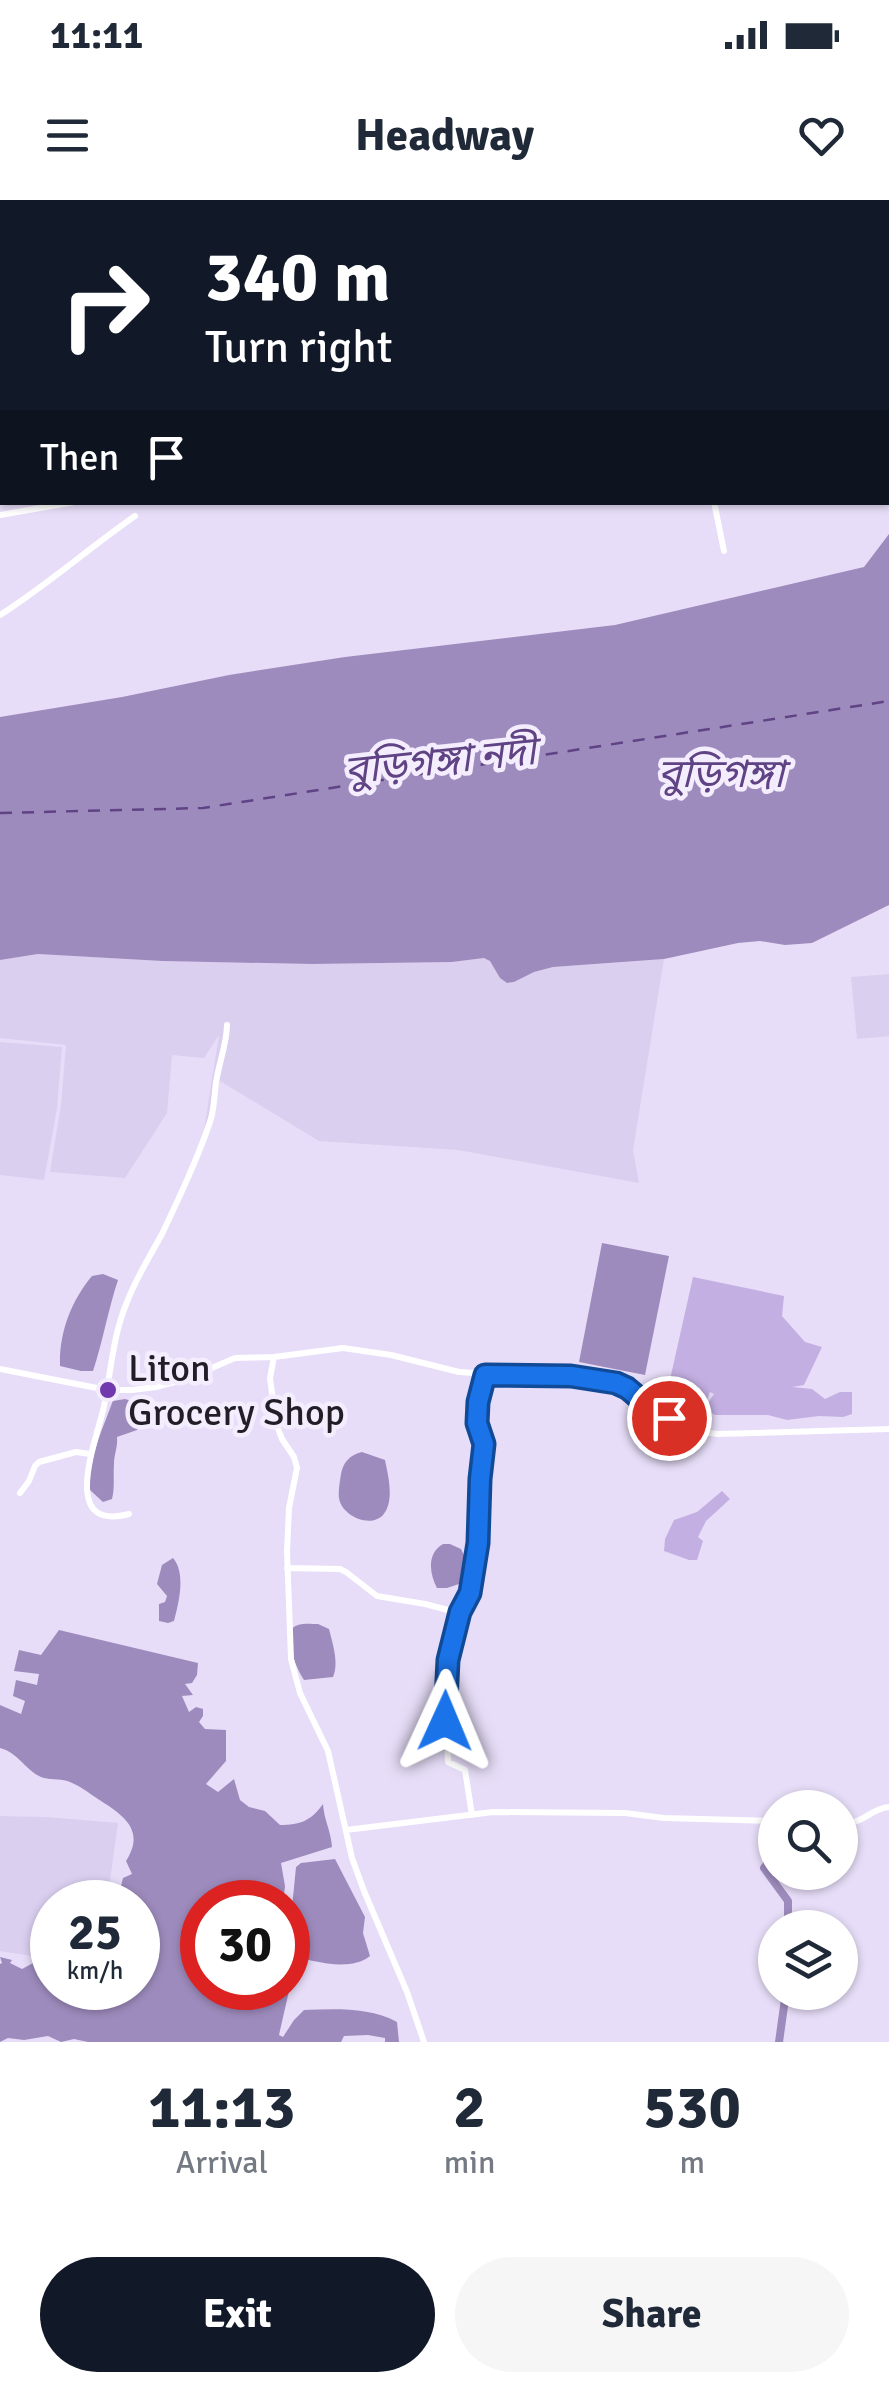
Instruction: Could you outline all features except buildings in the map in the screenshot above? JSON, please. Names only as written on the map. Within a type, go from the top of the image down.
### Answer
[{"type":"street","points":[[0,515],[58,505]]},
{"type":"street","points":[[715,505],[724,551]]},
{"type":"street","points":[[0,615],[134,516]]},
{"type":"street","points":[[130,1514],[120,1517],[95,1510],[86,1484],[90,1454],[128,1299],[210,1120],[227,1025]]},
{"type":"street","points":[[0,1370],[107,1390],[156,1387],[236,1358],[343,1348],[485,1375],[571,1376],[616,1383],[662,1415],[703,1432],[889,1429]]},
{"type":"street","points":[[274,1357],[270,1378],[276,1423],[297,1468],[289,1508],[287,1568],[291,1659],[300,1692],[328,1751],[364,1891],[424,2042]]},
{"type":"street","points":[[472,1815],[465,1770],[448,1762],[445,1721],[448,1660],[460,1612],[470,1593],[478,1543],[484,1444],[477,1423],[485,1375]]},
{"type":"street","points":[[20,1493],[40,1462],[70,1453],[90,1454]]},
{"type":"street","points":[[287,1568],[340,1570],[378,1596],[460,1612]]},
{"type":"street","points":[[858,1823],[876,1810],[889,1807]]},
{"type":"street","points":[[346,1830],[493,1812],[625,1813],[758,1821]]},
{"type":"shaded area","points":[[38,954],[312,964],[484,958],[508,983],[553,967],[664,959],[633,1150],[639,1183],[458,1150],[319,1141],[220,1081],[204,1130],[219,1035],[204,1058],[172,1055],[167,1113],[125,1178],[50,1172],[66,1045],[0,1038],[0,960]]},
{"type":"shaded area","points":[[889,974],[889,1036],[857,1039],[851,977]]},
{"type":"shaded area","points":[[0,1042],[62,1047],[57,1109],[44,1180],[0,1175]]},
{"type":"shaded area","points":[[693,1277],[784,1296],[782,1316],[805,1342],[822,1347],[804,1385],[792,1387],[812,1389],[825,1399],[840,1392],[852,1392],[852,1414],[787,1420],[768,1415],[715,1415],[708,1411],[714,1394],[710,1392],[702,1412],[690,1413],[675,1405],[672,1402],[676,1386],[669,1384]]},
{"type":"shaded area","points":[[722,1491],[730,1499],[706,1521],[698,1537],[703,1541],[697,1560],[664,1551],[674,1520],[697,1512]]},
{"type":"shaded area","points":[[0,1816],[118,1823],[110,1880],[30,1880],[30,1956],[0,1951]]},
{"type":"water","name":"বুড়িগঙ্গা","points":[[889,534],[889,905],[812,943],[738,943],[664,959],[553,967],[507,983],[484,958],[312,964],[38,954],[0,960],[0,717],[345,657],[615,625],[864,567]]},
{"type":"water","points":[[602,1243],[669,1256],[645,1375],[579,1362]]},
{"type":"water","points":[[103,1274],[118,1280],[93,1371],[60,1366],[64,1330],[72,1307],[92,1276]]},
{"type":"water","points":[[125,1399],[136,1407],[137,1430],[117,1437],[112,1499],[103,1502],[90,1490],[93,1456],[113,1401]]},
{"type":"water","points":[[362,1452],[385,1460],[389,1480],[387,1509],[371,1521],[350,1515],[339,1498],[343,1466]]},
{"type":"water","points":[[443,1544],[461,1549],[466,1559],[459,1584],[437,1588],[431,1564],[434,1553]]},
{"type":"water","points":[[173,1558],[180,1588],[174,1621],[168,1623],[159,1621],[159,1604],[167,1596],[157,1584],[162,1565]]},
{"type":"water","points":[[318,1624],[329,1629],[335,1672],[333,1677],[304,1680],[292,1655],[290,1634],[297,1625]]},
{"type":"water","points":[[59,1630],[198,1663],[197,1675],[192,1683],[185,1684],[193,1695],[182,1696],[189,1712],[196,1707],[203,1709],[199,1722],[205,1729],[226,1730],[226,1761],[206,1784],[218,1792],[234,1779],[240,1800],[265,1811],[280,1825],[304,1821],[323,1804],[332,1847],[281,1863],[284,1880],[180,1880],[180,2010],[285,2010],[279,2035],[283,2037],[304,2010],[364,2011],[397,2022],[399,2042],[385,2042],[385,2038],[368,2035],[344,2036],[341,2042],[61,2042],[48,2036],[0,2042],[0,1957],[12,1960],[10,1963],[22,1969],[30,1965],[30,2010],[160,2010],[160,1880],[122,1880],[132,1874],[126,1861],[134,1840],[129,1824],[81,1788],[39,1776],[0,1748],[0,1705],[21,1714],[25,1701],[13,1696],[16,1680],[37,1685],[39,1674],[14,1671],[19,1650],[41,1655]]},
{"type":"water","points":[[335,1859],[365,1917],[363,1933],[370,1956],[352,1964],[310,1960],[310,1880],[295,1880],[296,1867]]},
{"type":"waterway","points":[[780,1890],[788,1901],[788,1910]]},
{"type":"waterway","points":[[779,2042],[783,2010]]},
{"type":"ferry route","points":[[0,813],[203,808],[889,701]]},
{"type":"place","name":"Liton Grocery Shop","points":[[108,1390]]},
{"type":"route","points":[[445,1721],[448,1660],[460,1612],[470,1593],[478,1543],[484,1444],[477,1423],[485,1375],[571,1376],[616,1383],[669,1418]]},
{"type":"water label","name":"বুড়িগঙ্গা নদী","points":[[440,761]]}]
